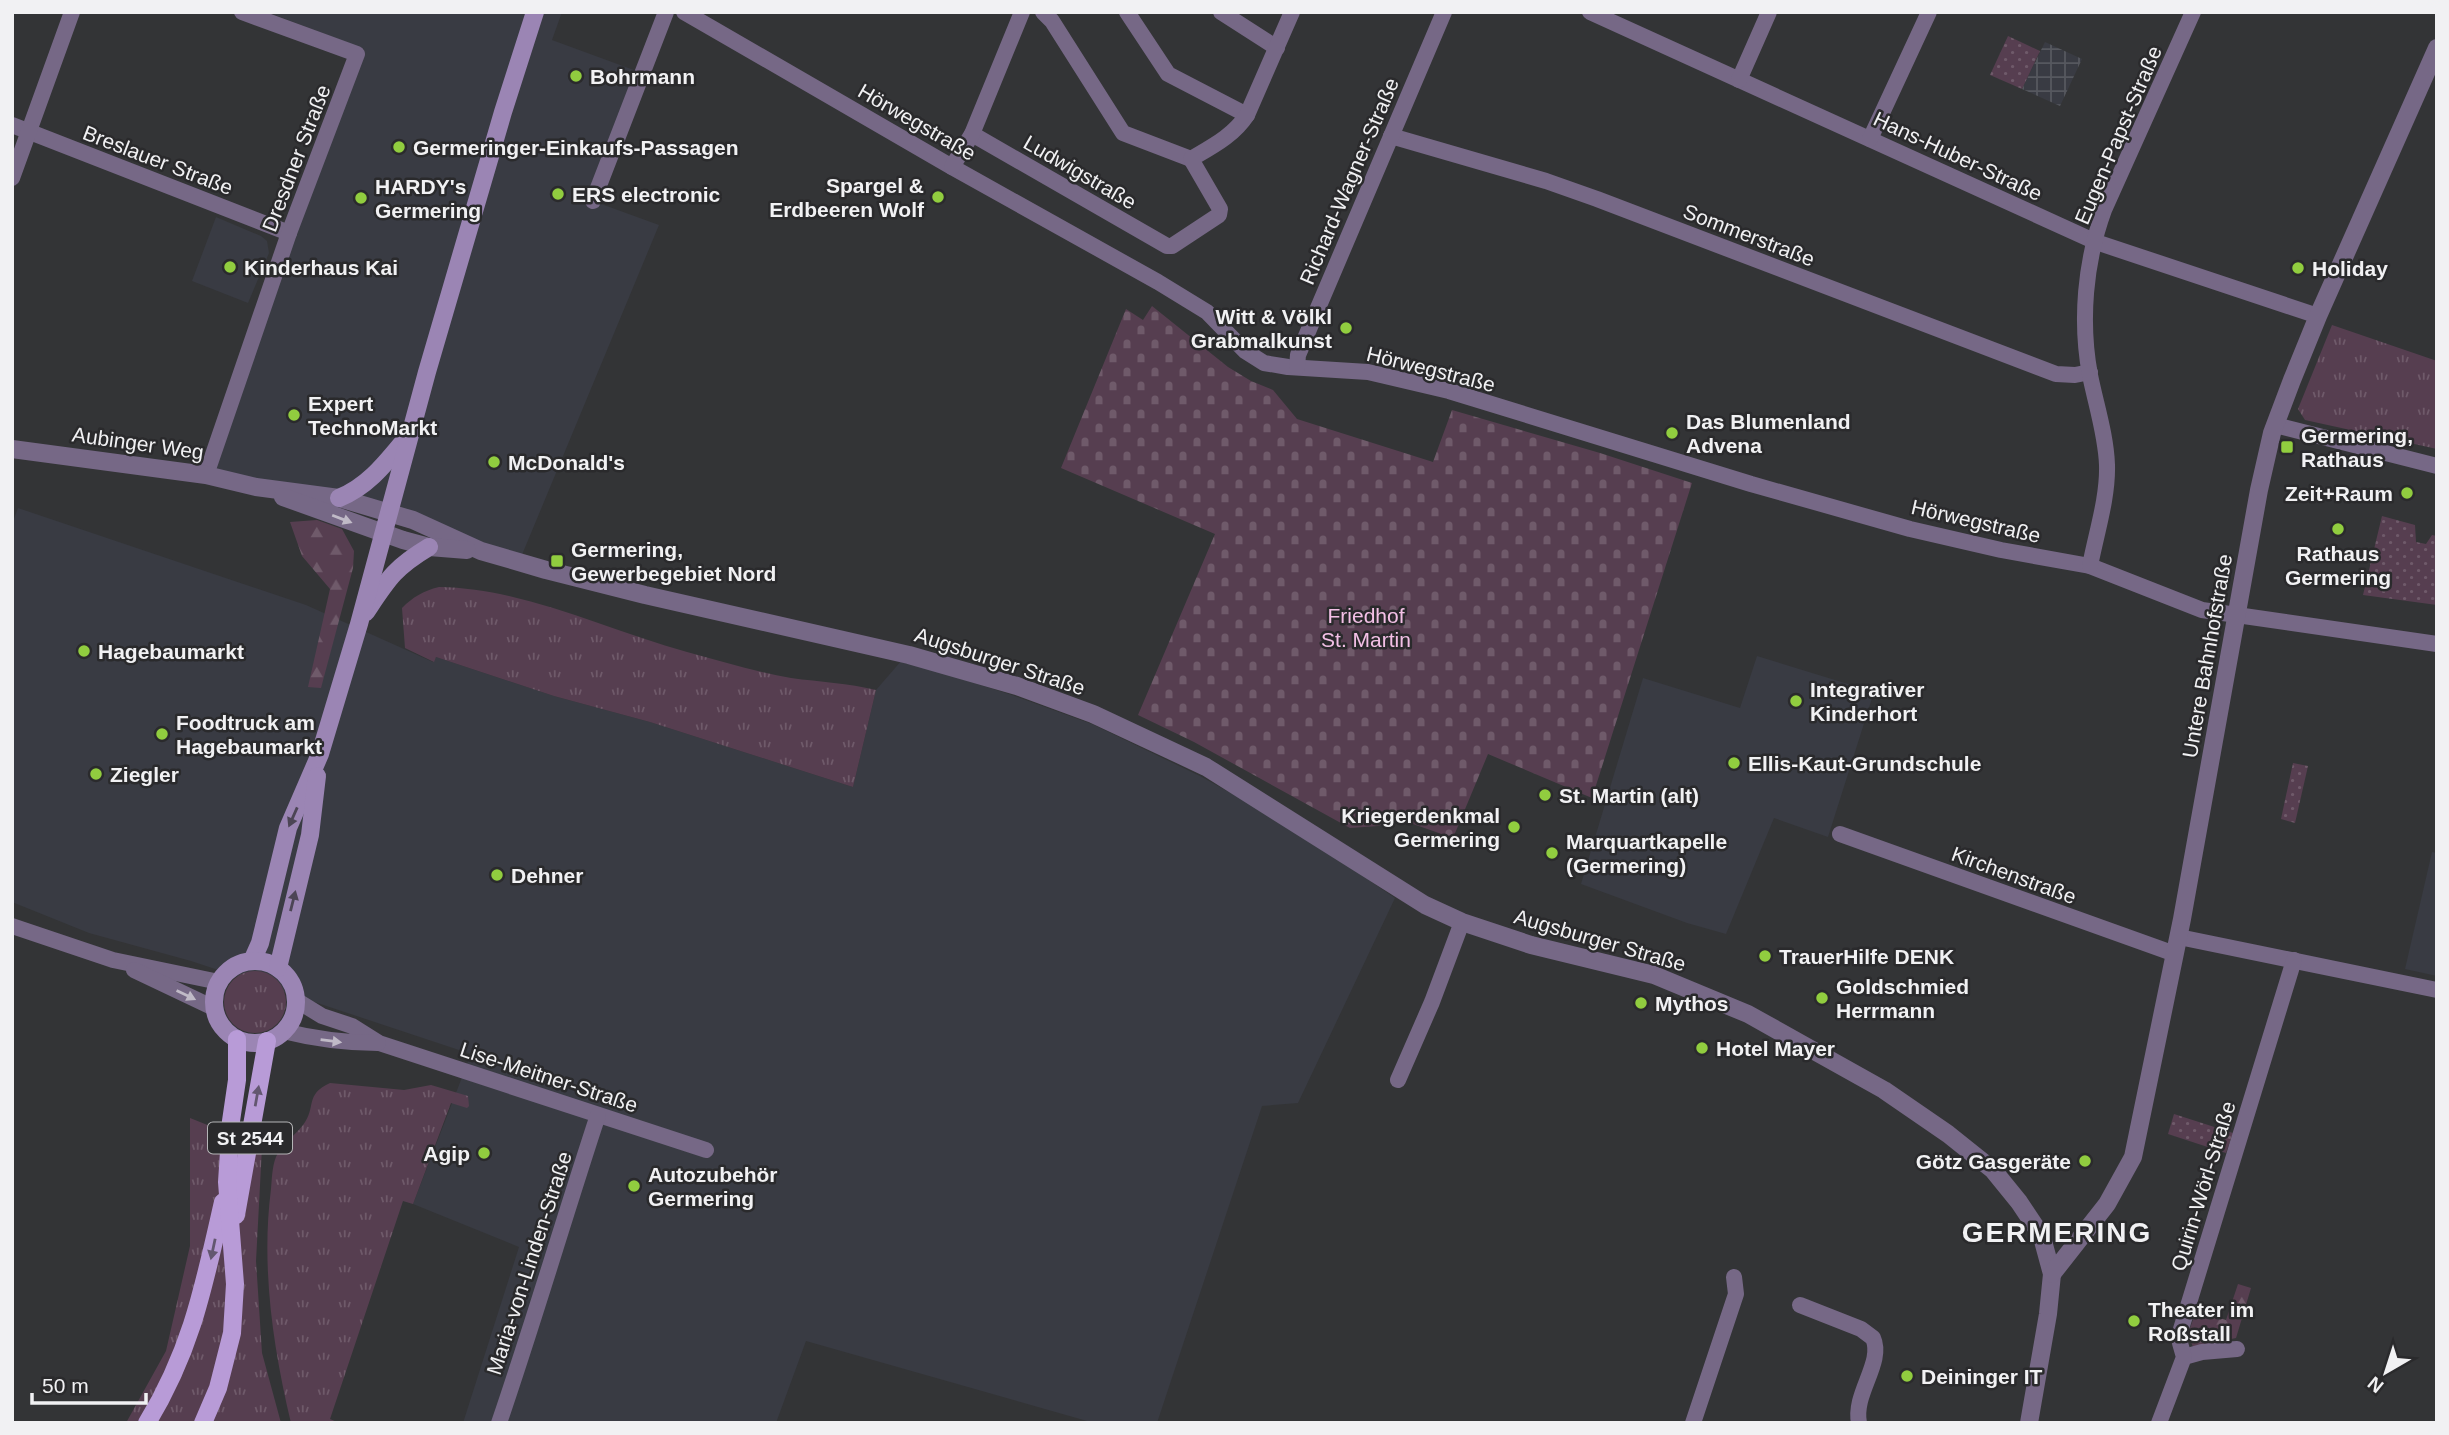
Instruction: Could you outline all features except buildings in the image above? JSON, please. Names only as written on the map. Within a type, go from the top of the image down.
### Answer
[{"type":"main road","points":[[252,961],[260,943],[288,828],[320,754],[359,624],[409,436],[503,112],[535,12]]},
{"type":"main road","points":[[339,498],[364,484],[409,436]]},
{"type":"main road","points":[[359,624],[392,573],[404,562],[429,547]]},
{"type":"main road","points":[[278,968],[310,835],[320,754]]},
{"type":"main road","points":[[252,961],[265,962],[278,968],[293,987],[296,1000],[292,1019],[283,1031],[267,1041],[250,1042],[237,1039],[227,1032],[214,1008],[214,996],[219,982],[232,968],[252,961]]},
{"type":"main road","name":"St 2544","points":[[203,1423],[218,1388],[232,1333],[235,1284],[227,1182],[237,1080],[237,1039]]},
{"type":"main road","name":"St 2544","points":[[233,1236],[267,1041]]},
{"type":"main road","points":[[147,1423],[181,1360],[194,1323],[227,1182]]},
{"type":"street","points":[[12,178],[72,12]]},
{"type":"street","name":"Dresdner Straße","points":[[206,475],[289,233],[357,54],[242,12]]},
{"type":"street","points":[[593,201],[666,12]]},
{"type":"street","name":"Hörwegstraße","points":[[684,12],[1158,282],[1207,312],[1257,360],[1297,367],[1368,372],[1436,388],[1751,484],[1910,529],[2001,550],[2090,566],[2202,611],[2437,644]]},
{"type":"street","points":[[952,167],[972,134],[1022,12]]},
{"type":"street","points":[[1043,12],[1052,21],[1123,133],[1191,159],[1230,135],[1247,115],[1292,12]]},
{"type":"street","points":[[1127,12],[1168,74],[1247,115]]},
{"type":"street","points":[[1221,12],[1278,48]]},
{"type":"street","name":"Richard-Wagner-Straße","points":[[1297,367],[1298,355],[1444,12]]},
{"type":"street","name":"Hans-Huber-Straße","points":[[1590,12],[2096,242],[2318,316]]},
{"type":"street","points":[[1739,80],[1769,12]]},
{"type":"street","points":[[1870,139],[1929,12]]},
{"type":"street","name":"Eugen-Papst-Straße","points":[[2090,566],[2107,470],[2090,372],[2084,310],[2096,242],[2104,210],[2193,12]]},
{"type":"street","name":"Untere Bahnhofstraße","points":[[2052,1274],[2107,1204],[2133,1157],[2177,945],[2259,490],[2275,425],[2318,316],[2437,48]]},
{"type":"street","name":"Breslauer Straße","points":[[12,125],[289,233]]},
{"type":"street","name":"Ludwigstraße","points":[[972,134],[1167,246],[1177,243],[1219,215],[1220,209],[1191,159]]},
{"type":"street","name":"Sommerstraße","points":[[1391,136],[1581,193],[2056,374],[2075,375],[2090,372]]},
{"type":"street","points":[[2275,425],[2437,466]]},
{"type":"street","name":"Aubinger Weg","points":[[12,449],[206,475],[256,487],[339,498],[388,512]]},
{"type":"street","name":"Aubinger Weg","points":[[256,487],[382,533]]},
{"type":"street","name":"Augsburger Straße","points":[[388,512],[413,520],[481,551],[645,595],[938,662],[1017,686],[1093,714],[1206,767],[1425,905],[1462,922],[1531,945],[1606,962],[1667,980],[1748,1014],[1872,1083],[1948,1134],[1993,1170],[2019,1202],[2043,1241],[2052,1274],[2048,1314],[2029,1423]]},
{"type":"street","name":"Augsburger Straße","points":[[382,533],[429,547],[481,551]]},
{"type":"street","name":"Kirchenstraße","points":[[1840,834],[2177,945],[2294,960],[2437,990]]},
{"type":"street","points":[[1398,1080],[1432,1002],[1462,922]]},
{"type":"street","points":[[12,926],[113,960],[214,1008]]},
{"type":"street","points":[[113,960],[219,982]]},
{"type":"street","name":"Quirin-Wörl-Straße","points":[[2159,1423],[2184,1357],[2180,1343],[2181,1329],[2294,960]]},
{"type":"street","name":"Lise-Meitner-Straße","points":[[296,1000],[323,1016],[352,1026],[379,1043],[706,1150]]},
{"type":"street","name":"Lise-Meitner-Straße","points":[[283,1031],[314,1039],[379,1043]]},
{"type":"street","name":"Maria-von-Linden-Straße","points":[[499,1423],[598,1115]]},
{"type":"street","points":[[1693,1423],[1736,1294],[1734,1277]]},
{"type":"street","points":[[1800,1305],[1861,1329],[1873,1338],[1876,1353],[1857,1406],[1859,1423]]},
{"type":"street","points":[[2184,1357],[2202,1352],[2237,1349]]},
{"type":"shaded area","points":[[267,12],[562,12],[552,40],[642,73],[593,201],[659,225],[519,562],[354,511],[209,471],[364,49]]},
{"type":"shaded area","points":[[2045,42],[2082,59],[2060,106],[2022,89]]},
{"type":"shaded area","name":"Kinderhaus Kai","points":[[216,217],[267,241],[269,253],[248,303],[192,281]]},
{"type":"shaded area","points":[[18,508],[306,605],[433,662],[436,657],[554,696],[650,722],[853,787],[876,690],[902,660],[1092,724],[1200,776],[1288,825],[1395,898],[1298,1103],[1262,1106],[1157,1423],[1094,1423],[806,1341],[776,1423],[463,1423],[519,1247],[413,1204],[471,1054],[191,961],[89,933],[12,902],[12,524]]},
{"type":"shaded area","name":"Ellis-Kaut-Grundschule","points":[[1757,656],[1874,692],[1828,837],[1774,818],[1726,934],[1687,923],[1581,884],[1643,678],[1740,708]]},
{"type":"shaded area","points":[[2432,852],[2437,853],[2437,976],[2405,969]]},
{"type":"green space","points":[[2008,36],[2040,51],[2022,89],[1990,75]]},
{"type":"green space","name":"Friedhof St. Martin","points":[[1152,306],[1228,367],[1273,390],[1297,419],[1433,462],[1452,410],[1692,483],[1592,798],[1488,754],[1453,838],[1396,818],[1378,826],[1350,828],[1194,742],[1138,715],[1215,534],[1061,468],[1126,309],[1143,320]]},
{"type":"green space","points":[[2332,325],[2437,361],[2437,449],[2305,420],[2298,409]]},
{"type":"green space","points":[[2382,516],[2415,525],[2416,542],[2426,544],[2432,535],[2437,536],[2437,605],[2363,595]]},
{"type":"green space","points":[[317,520],[342,529],[354,551],[353,568],[321,688],[308,687],[330,589],[302,556],[290,522]]},
{"type":"green space","points":[[439,587],[502,594],[533,602],[657,643],[765,673],[876,690],[853,787],[650,722],[554,696],[436,657],[434,662],[405,648],[402,608],[419,595]]},
{"type":"green space","points":[[2293,763],[2308,766],[2295,823],[2281,819]]},
{"type":"green space","points":[[255,971],[267,973],[277,980],[284,990],[284,1014],[277,1024],[267,1031],[255,1033],[243,1031],[233,1024],[226,1014],[224,1002],[226,990],[233,980],[243,973]]},
{"type":"green space","points":[[330,1083],[404,1090],[431,1085],[468,1096],[469,1106],[467,1108],[451,1103],[413,1204],[403,1201],[330,1419],[339,1423],[291,1423],[270,1307],[267,1248],[272,1173],[279,1152],[307,1119],[317,1092]]},
{"type":"green space","points":[[2174,1114],[2233,1133],[2226,1153],[2168,1134]]},
{"type":"green space","points":[[190,1118],[262,1147],[256,1261],[262,1353],[281,1423],[126,1423],[166,1351],[190,1246]]},
{"type":"green space","points":[[2238,1284],[2251,1288],[2236,1338],[2193,1347],[2188,1334],[2196,1311],[2226,1320]]},
{"type":"place","name":"Bohrmann","points":[[576,76]]},
{"type":"place","name":"Germeringer-Einkaufs-Passagen","points":[[399,147]]},
{"type":"place","name":"ERS electronic","points":[[558,194]]},
{"type":"place","name":"Spargel & Erdbeeren Wolf","points":[[938,197]]},
{"type":"place","name":"HARDY's Germering","points":[[361,198]]},
{"type":"place","name":"Kinderhaus Kai","points":[[230,267]]},
{"type":"place","name":"Holiday","points":[[2298,268]]},
{"type":"place","name":"Witt & Völkl Grabmalkunst","points":[[1346,328]]},
{"type":"place","name":"Expert TechnoMarkt","points":[[294,415]]},
{"type":"place","name":"Das Blumenland Advena","points":[[1672,433]]},
{"type":"place","name":"Germering, Rathaus","points":[[2287,447]]},
{"type":"place","name":"McDonald's","points":[[494,462]]},
{"type":"place","name":"Zeit+Raum","points":[[2407,493]]},
{"type":"place","name":"Rathaus Germering","points":[[2338,529]]},
{"type":"place","name":"Germering, Gewerbegebiet Nord","points":[[557,561]]},
{"type":"place","name":"Hagebaumarkt","points":[[84,651]]},
{"type":"place","name":"Integrativer Kinderhort","points":[[1796,701]]},
{"type":"place","name":"Foodtruck am Hagebaumarkt","points":[[162,734]]},
{"type":"place","name":"Ellis-Kaut-Grundschule","points":[[1734,763]]},
{"type":"place","name":"Ziegler","points":[[96,774]]},
{"type":"place","name":"St. Martin (alt)","points":[[1545,795]]},
{"type":"place","name":"Kriegerdenkmal Germering","points":[[1514,827]]},
{"type":"place","name":"Marquartkapelle (Germering)","points":[[1552,853]]},
{"type":"place","name":"Dehner","points":[[497,875]]},
{"type":"place","name":"TrauerHilfe DENK","points":[[1765,956]]},
{"type":"place","name":"Goldschmied Herrmann","points":[[1822,998]]},
{"type":"place","name":"Mythos","points":[[1641,1003]]},
{"type":"place","name":"Hotel Mayer","points":[[1702,1048]]},
{"type":"place","name":"Agip","points":[[484,1153]]},
{"type":"place","name":"Götz Gasgeräte","points":[[2085,1161]]},
{"type":"place","name":"Autozubehör Germering","points":[[634,1186]]},
{"type":"place","name":"Theater im Roßstall","points":[[2134,1321]]},
{"type":"place","name":"Deininger IT","points":[[1907,1376]]},
{"type":"district","name":"GERMERING","points":[[2057,1232]]}]
